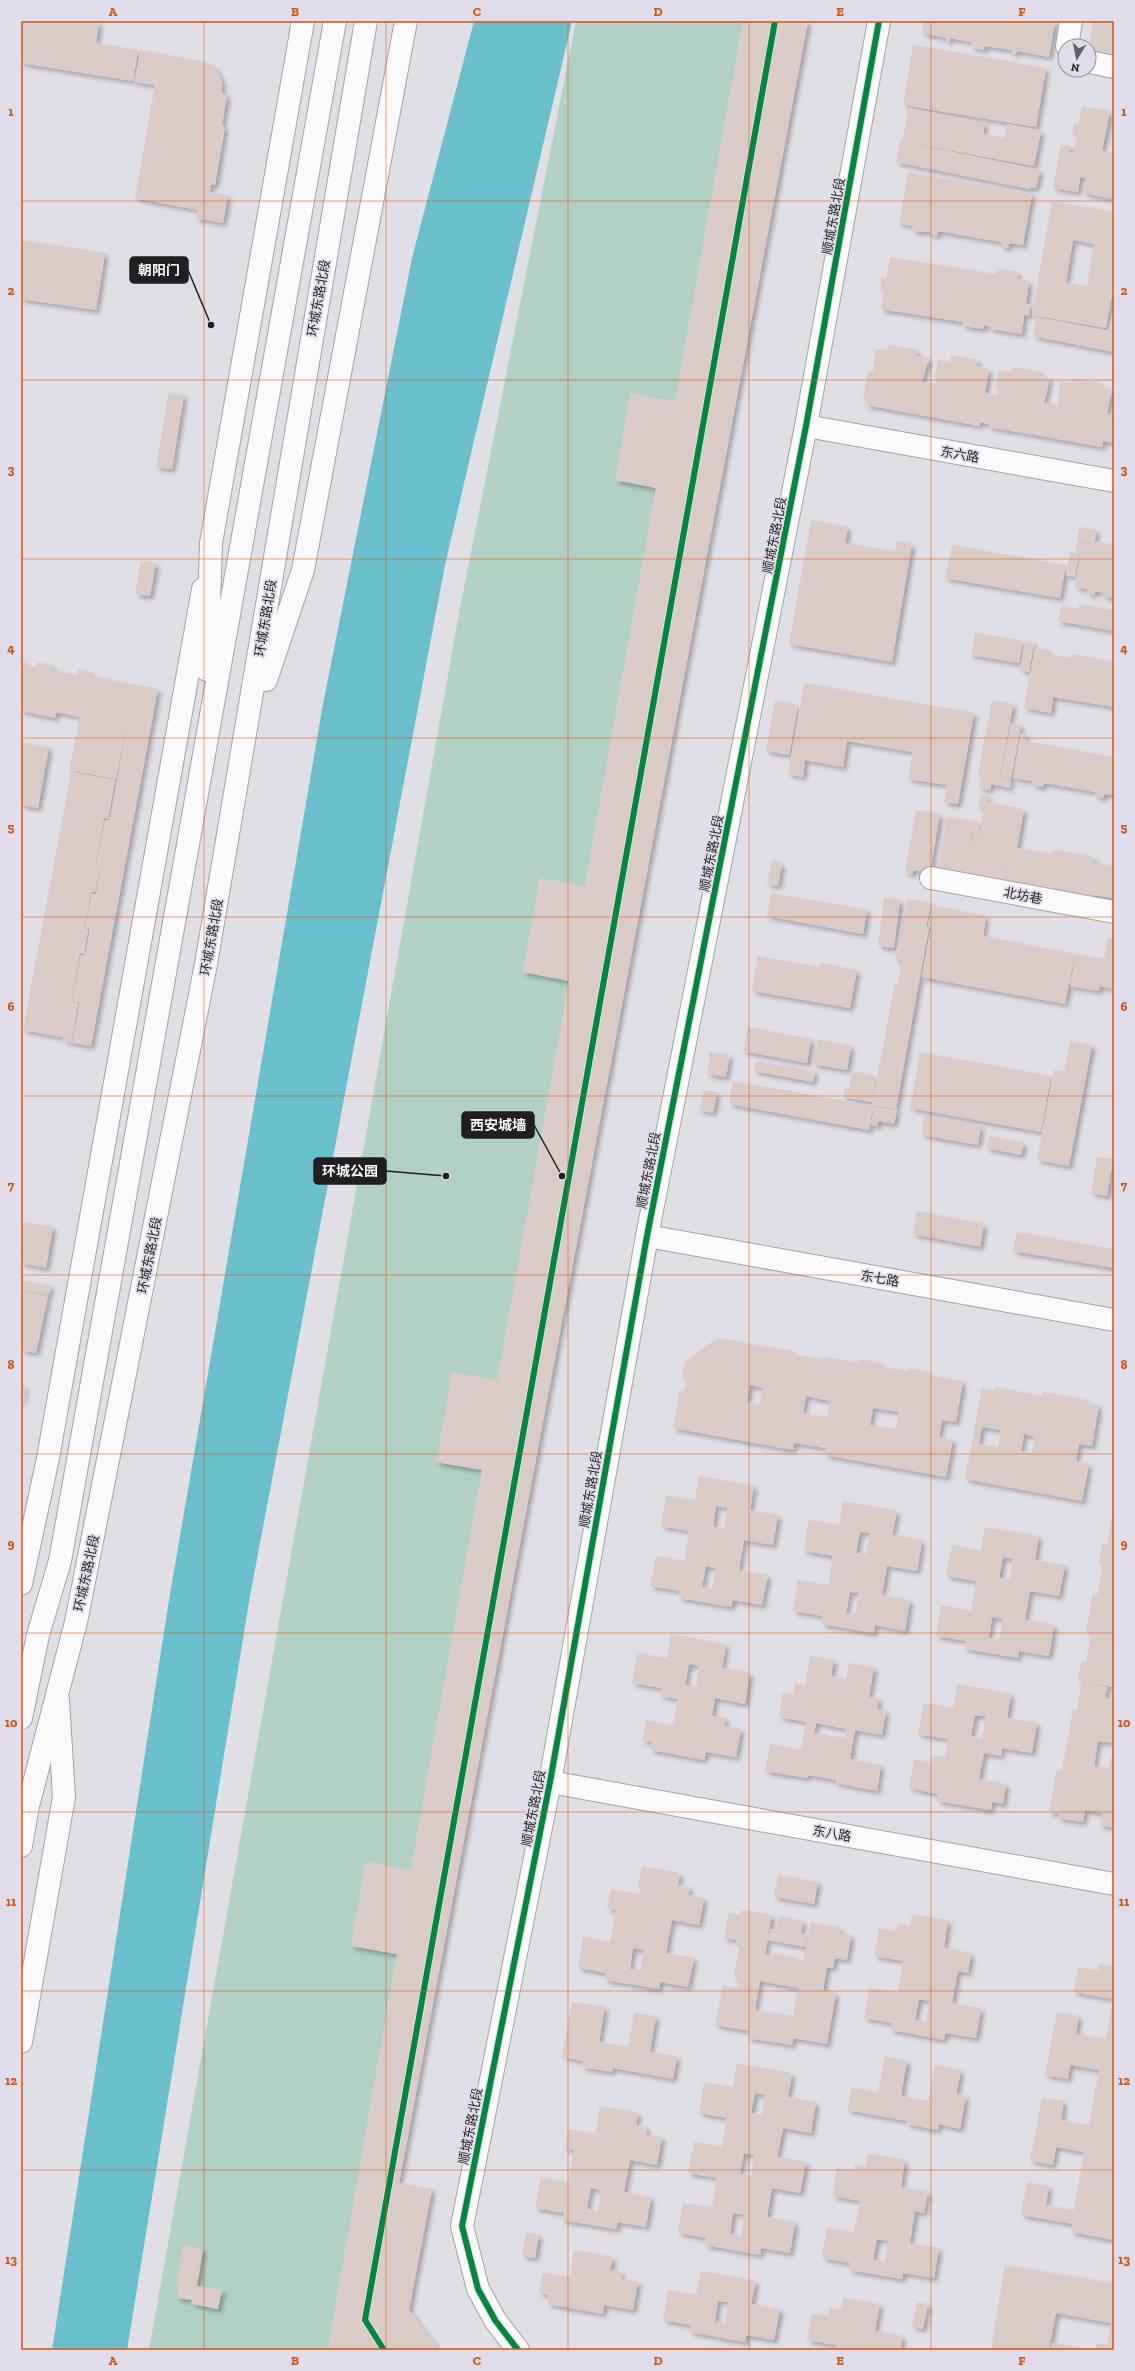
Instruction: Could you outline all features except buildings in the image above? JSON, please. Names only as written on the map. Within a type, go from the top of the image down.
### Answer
[{"type":"street","points":[[21,1584],[48,1458],[303,21]]},
{"type":"street","points":[[21,1715],[38,1635],[60,1561],[205,739],[277,353],[335,21]]},
{"type":"street","name":"环城东路北段","points":[[21,1846],[28,1806],[76,1622],[206,964],[245,742],[366,21]]},
{"type":"street","points":[[245,742],[303,570],[406,21]]},
{"type":"street","name":"顺城东路北段","points":[[518,2350],[495,2320],[478,2289],[462,2226],[550,1782],[647,1236],[806,426],[879,21]]},
{"type":"street","points":[[1068,38],[1071,21]]},
{"type":"street","points":[[1097,63],[1114,66]]},
{"type":"street","name":"东六路","points":[[806,426],[1114,481]]},
{"type":"street","points":[[205,739],[211,543]]},
{"type":"street","name":"北坊巷","points":[[931,878],[1114,912]]},
{"type":"street","name":"东七路","points":[[647,1236],[1114,1320]]},
{"type":"street","points":[[21,2042],[64,1797],[57,1694]]},
{"type":"street","name":"东八路","points":[[550,1782],[1114,1884]]},
{"type":"green space","points":[[576,21],[743,21],[675,402],[631,393],[656,488],[585,886],[540,878],[523,972],[569,981],[411,1870],[366,1862],[351,1946],[397,1954],[328,2350],[149,2350],[460,608]]},
{"type":"water","points":[[474,21],[572,21],[445,565],[250,1596],[127,2350],[52,2350],[169,1600],[323,704],[412,258]]},
{"type":"cycle path","points":[[384,2350],[365,2320],[775,21]]},
{"type":"cycle path","points":[[518,2350],[495,2320],[478,2289],[462,2226],[550,1782],[647,1236],[806,426],[879,21]]},
{"type":"place","name":"朝阳门","points":[[211,325]]},
{"type":"place","name":"环城公园","points":[[446,1176]]},
{"type":"place","name":"西安城墙","points":[[562,1176]]}]
